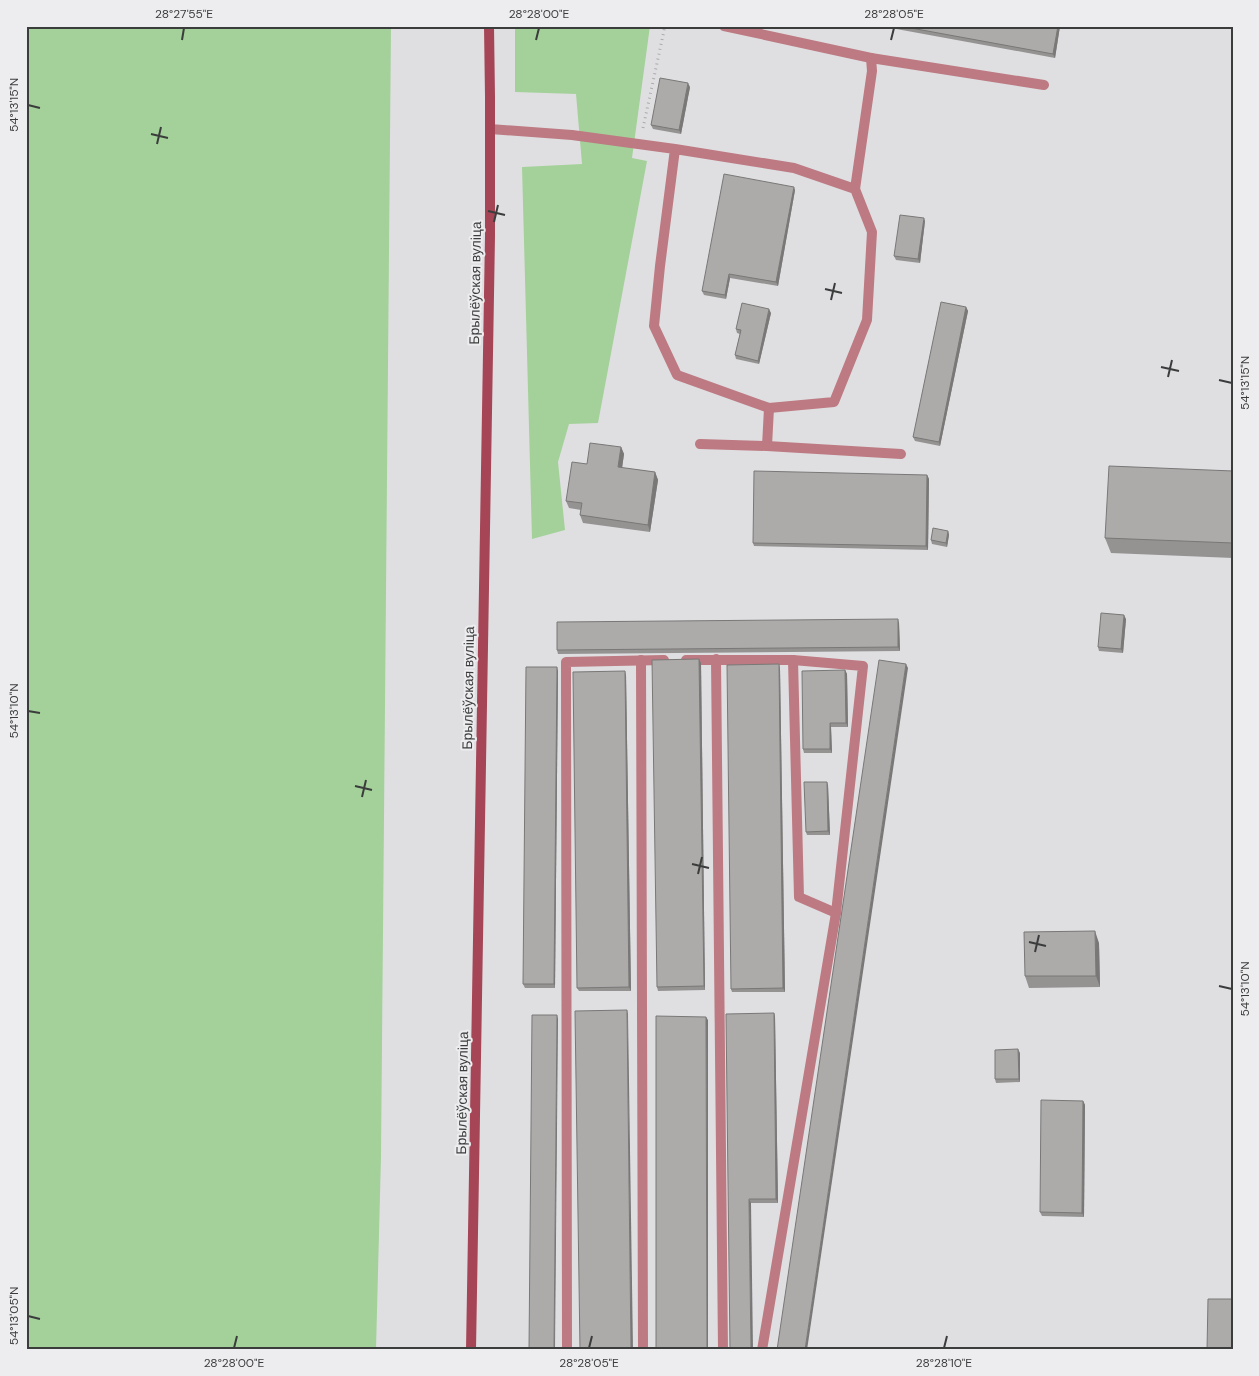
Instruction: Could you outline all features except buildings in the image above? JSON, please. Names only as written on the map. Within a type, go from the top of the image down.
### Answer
[{"type":"street","name":"Брылёўская вуліца","points":[[471,1350],[490,256],[488,26]]},
{"type":"lane","points":[[724,26],[871,58],[1044,85]]},
{"type":"lane","points":[[675,148],[654,326],[677,375],[770,408],[834,402],[867,320],[872,232],[855,189],[872,71],[871,58]]},
{"type":"lane","points":[[490,129],[572,135],[675,148],[794,168],[855,189]]},
{"type":"lane","points":[[767,446],[770,408]]},
{"type":"lane","points":[[700,444],[901,454]]},
{"type":"lane","points":[[716,659],[723,1350]]},
{"type":"lane","points":[[567,1350],[566,662],[716,659],[793,660],[863,666],[836,913],[762,1350]]},
{"type":"lane","points":[[641,660],[643,1350]]},
{"type":"lane","points":[[793,660],[799,897],[836,913]]},
{"type":"path","points":[[640,143],[665,26]]},
{"type":"green space","points":[[26,26],[391,26],[381,1156],[376,1350],[26,1350]]},
{"type":"green space","points":[[515,26],[650,26],[632,158],[647,161],[598,423],[569,424],[558,462],[565,530],[532,539],[522,167],[582,164],[576,94],[515,92]]}]
